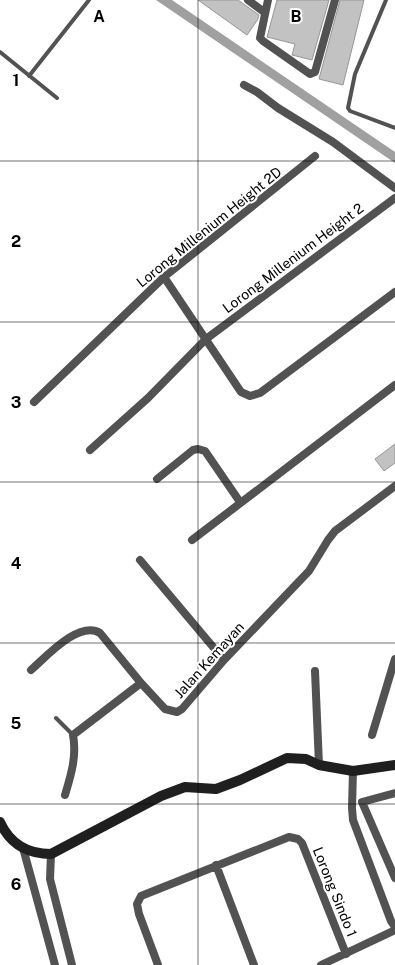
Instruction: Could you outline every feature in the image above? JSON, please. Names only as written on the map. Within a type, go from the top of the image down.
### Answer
[{"type":"main road","points":[[0,822],[11,840],[23,848],[37,854],[51,854],[161,796],[185,787],[216,789],[287,758],[306,759],[320,765],[353,771],[395,765]]},
{"type":"street","points":[[248,0],[264,12]]},
{"type":"street","points":[[268,0],[260,38],[308,73],[315,72],[335,0]]},
{"type":"street","points":[[244,85],[258,92],[278,108],[333,142],[395,188]]},
{"type":"street","name":"Lorong Millenium Height 2D","points":[[34,402],[164,277],[316,156]]},
{"type":"street","name":"Lorong Millenium Height 2","points":[[90,450],[148,398],[206,339],[395,198]]},
{"type":"street","points":[[164,277],[241,392],[250,396],[254,396],[395,292]]},
{"type":"street","points":[[192,540],[395,384]]},
{"type":"street","points":[[157,478],[193,450],[202,450],[205,451],[240,502]]},
{"type":"street","name":"Jalan Kemayan","points":[[31,670],[68,638],[86,630],[95,630],[100,633],[165,709],[177,712],[182,710],[224,660],[309,571],[335,530],[395,486]]},
{"type":"street","points":[[140,560],[224,660]]},
{"type":"street","points":[[372,735],[395,659]]},
{"type":"street","points":[[315,671],[320,765]]},
{"type":"street","points":[[65,795],[75,747],[73,735],[141,683]]},
{"type":"street","points":[[321,965],[395,929],[353,820],[353,771]]},
{"type":"street","points":[[395,792],[362,802],[395,878]]},
{"type":"street","name":"Lorong Sindo 1","points":[[216,865],[282,839],[289,837],[298,839],[302,843],[346,954]]},
{"type":"street","points":[[23,848],[55,965]]},
{"type":"street","points":[[51,854],[50,880],[72,965]]},
{"type":"street","points":[[158,965],[138,914],[138,899],[141,896],[216,865],[254,965]]},
{"type":"lane","points":[[29,76],[89,0]]},
{"type":"lane","points":[[386,0],[355,74],[348,108],[350,111],[395,128]]},
{"type":"lane","points":[[0,52],[57,98]]},
{"type":"lane","points":[[56,718],[73,735]]},
{"type":"shaded area","points":[[156,0],[172,0],[395,152],[395,163]]},
{"type":"building","points":[[198,0],[238,0],[259,15],[258,19],[247,35]]},
{"type":"building","points":[[277,0],[329,0],[312,60],[292,55],[295,44],[267,37]]},
{"type":"building","points":[[340,0],[364,0],[343,85],[319,79]]},
{"type":"building","points":[[395,444],[395,463],[384,471],[375,459]]}]
